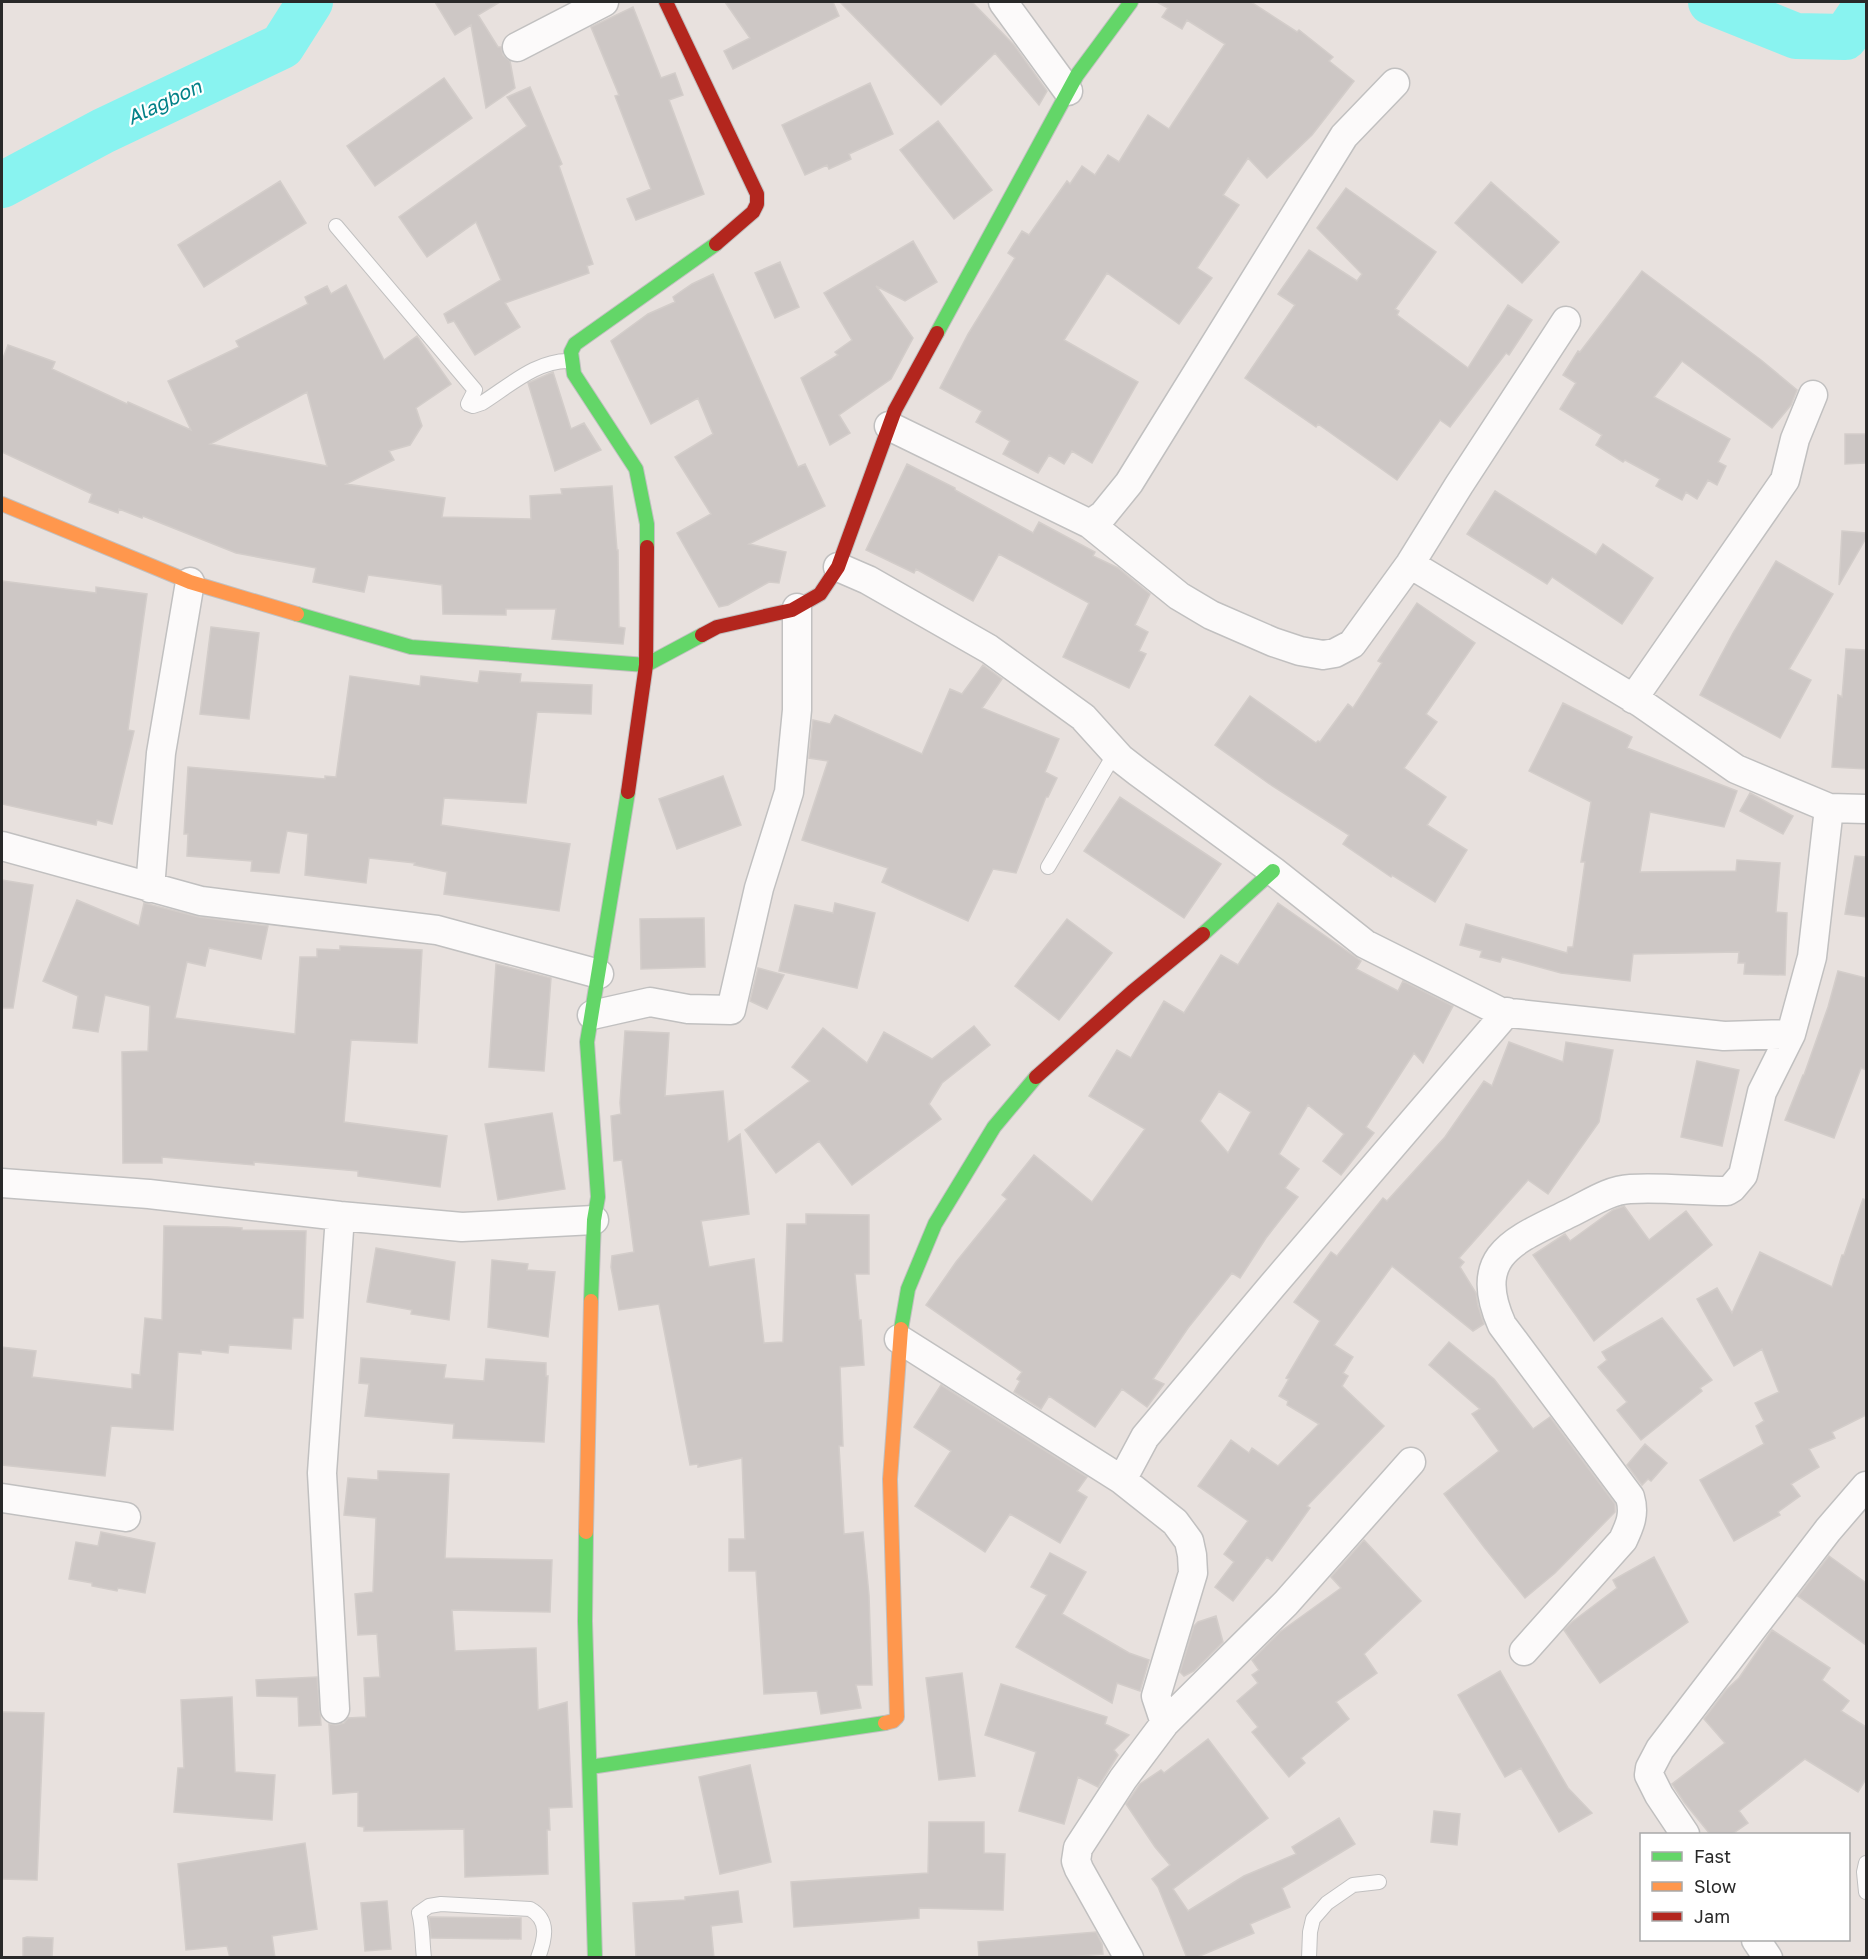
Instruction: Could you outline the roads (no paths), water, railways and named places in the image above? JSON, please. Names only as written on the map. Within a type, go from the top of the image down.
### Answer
[{"type":"street","points":[[517,47],[603,2]]},
{"type":"street","points":[[595,1958],[585,1621],[588,1413],[594,1220],[598,1197],[587,1042],[646,665],[646,524],[636,470],[574,374],[571,352],[575,344],[610,318],[726,237],[753,212],[757,204],[757,194],[666,2]]},
{"type":"street","points":[[1003,2],[1068,91]]},
{"type":"street","points":[[2,504],[190,582],[411,646],[646,665],[717,627],[797,608],[820,594],[838,567],[895,410],[1077,75],[1131,2]]},
{"type":"street","points":[[1090,524],[1103,515],[1129,483],[1344,136],[1395,83]]},
{"type":"street","points":[[889,426],[1090,524],[1179,596],[1211,615],[1273,642],[1300,651],[1323,655],[1335,653],[1352,644],[1410,564],[1566,321]]},
{"type":"street","points":[[1633,699],[1785,480],[1795,439],[1814,395]]},
{"type":"street","points":[[1410,564],[1633,699],[1736,769],[1829,808],[1866,809]]},
{"type":"street","points":[[838,567],[868,580],[989,650],[1083,717],[1115,753],[1137,772],[1273,870],[1365,944],[1501,1012],[1724,1036],[1791,1034]]},
{"type":"street","points":[[150,888],[161,753],[190,582]]},
{"type":"street","points":[[592,1015],[650,1002],[688,1009],[731,1010],[759,888],[789,792],[797,710],[797,608]]},
{"type":"street","points":[[1524,1651],[1623,1540],[1632,1521],[1634,1509],[1630,1497],[1502,1325],[1493,1306],[1490,1288],[1493,1270],[1506,1248],[1521,1237],[1611,1193],[1628,1189],[1720,1191],[1732,1188],[1743,1175],[1762,1092],[1791,1034],[1812,957],[1829,808]]},
{"type":"street","points":[[2,846],[201,901],[437,930],[598,974]]},
{"type":"street","points":[[590,1767],[886,1723],[897,1717],[890,1479],[899,1339],[908,1289],[935,1224],[994,1127],[1034,1079],[1132,992],[1222,918],[1273,870]]},
{"type":"street","points":[[1122,1480],[1145,1437],[1507,1012]]},
{"type":"street","points":[[2,1183],[149,1194],[340,1216],[462,1227],[594,1220]]},
{"type":"street","points":[[335,1709],[322,1473],[340,1216]]},
{"type":"street","points":[[899,1339],[1122,1480],[1175,1522],[1189,1541],[1193,1574],[1156,1696],[1165,1723]]},
{"type":"street","points":[[1129,1958],[1076,1861],[1078,1848],[1123,1779],[1165,1723],[1286,1603],[1411,1462]]},
{"type":"street","points":[[1684,1833],[1652,1783],[1650,1768],[1660,1749],[1828,1530],[1866,1486]]},
{"type":"street","points":[[2,1498],[126,1517]]},
{"type":"street","points":[[1757,1941],[1768,1958]]},
{"type":"lane","points":[[336,226],[475,390],[468,404],[473,406],[482,403],[542,365],[557,360],[571,361]]},
{"type":"lane","points":[[1048,867],[1115,753]]},
{"type":"lane","points":[[1866,1863],[1864,1872],[1866,1892]]},
{"type":"lane","points":[[1309,1958],[1310,1932],[1314,1919],[1327,1902],[1353,1885],[1379,1882]]},
{"type":"lane","points":[[424,1958],[421,1935],[423,1927],[419,1912],[429,1906],[441,1904],[530,1909],[536,1912],[545,1929],[538,1958]]},
{"type":"waterway","name":"Alagbon","points":[[2,185],[103,131],[282,46],[310,2]]},
{"type":"waterway","name":"Alagbon","points":[[1711,2],[1796,36],[1845,37],[1866,6]]}]
